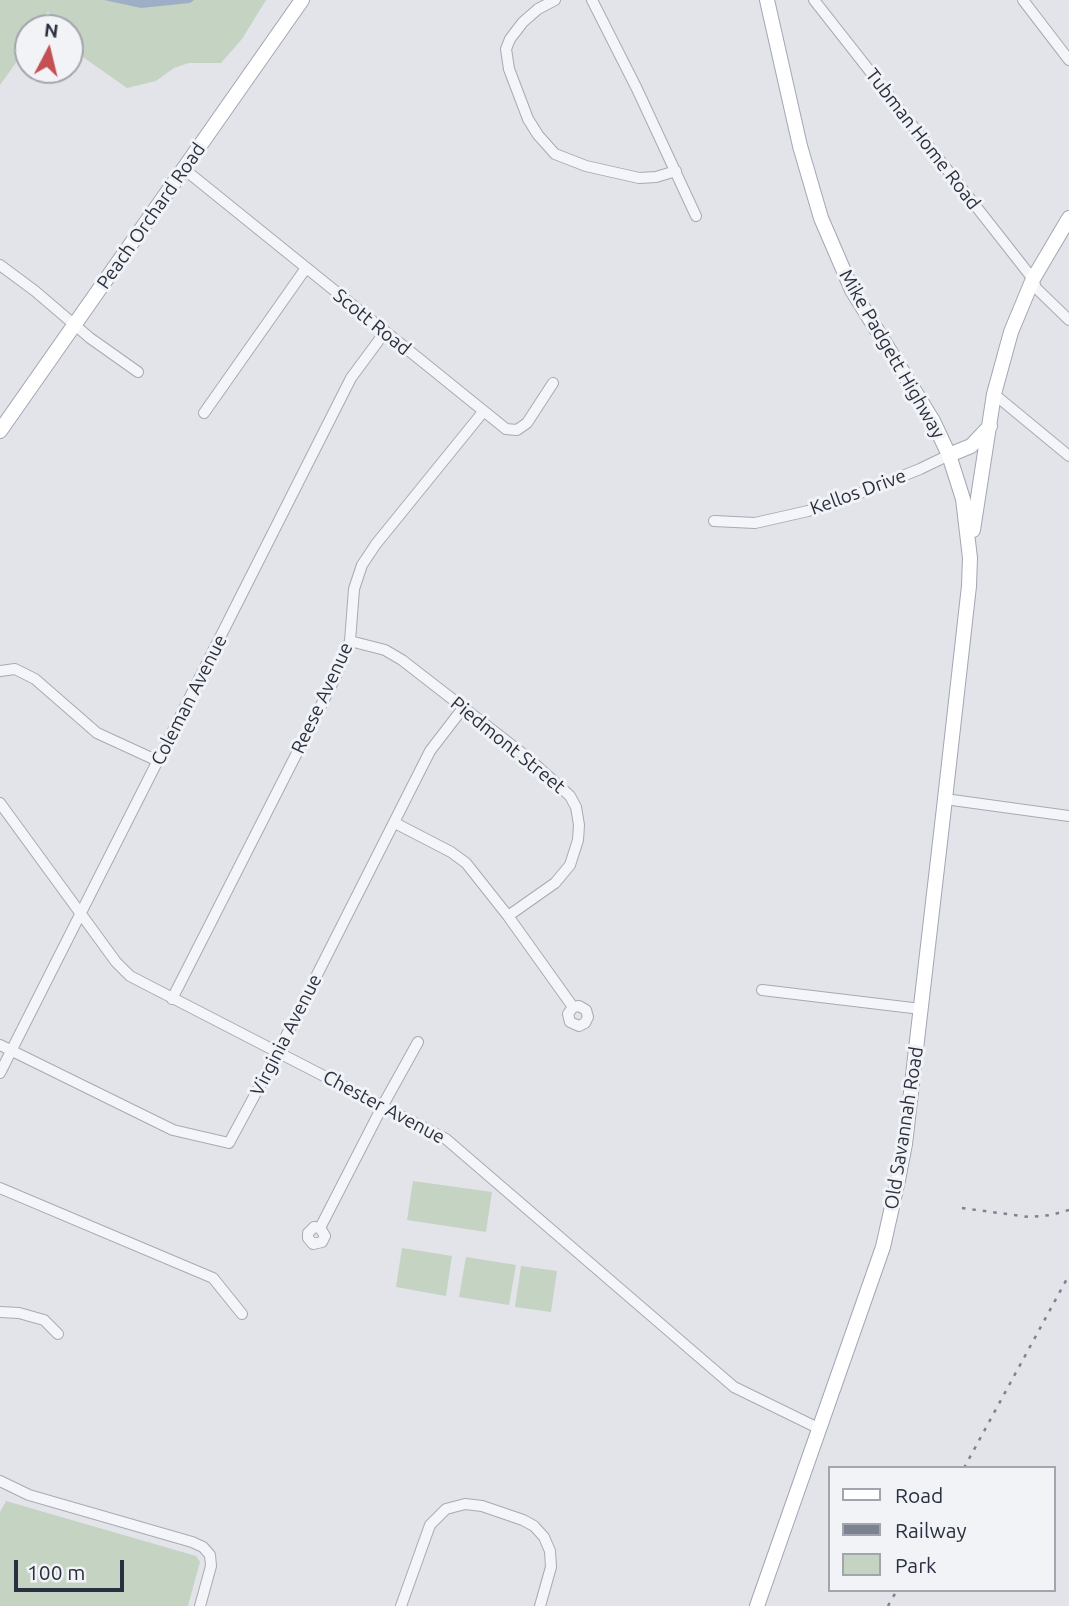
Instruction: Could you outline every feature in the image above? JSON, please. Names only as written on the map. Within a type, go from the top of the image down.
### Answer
[{"type":"main road","name":"Peach Orchard Road","points":[[0,431],[302,0]]},
{"type":"main road","name":"Mike Padgett Highway","points":[[768,0],[800,146],[821,218],[852,290],[933,421],[949,455],[963,499],[970,558],[964,631]]},
{"type":"main road","points":[[970,558],[994,394],[1011,332],[1032,279],[1069,218]]},
{"type":"main road","name":"Kellos Drive","points":[[949,455],[971,446],[990,426]]},
{"type":"main road","name":"Old Savannah Road","points":[[757,1606],[878,1260],[892,1211],[905,1144],[964,631]]},
{"type":"street","points":[[555,0],[538,9],[523,22],[506,49],[509,69],[528,118],[538,135],[555,154],[586,166],[639,178],[676,172]]},
{"type":"street","points":[[592,0],[696,216]]},
{"type":"street","name":"Tubman Home Road","points":[[814,0],[1032,279],[1036,288],[1069,320]]},
{"type":"street","points":[[1023,0],[1069,60]]},
{"type":"street","name":"Scott Road","points":[[184,169],[506,429],[517,430],[531,419],[553,383]]},
{"type":"street","points":[[0,265],[138,372]]},
{"type":"street","points":[[204,413],[306,268]]},
{"type":"street","name":"Coleman Avenue","points":[[0,1073],[351,378],[385,332]]},
{"type":"street","points":[[994,394],[1069,456]]},
{"type":"street","name":"Reese Avenue","points":[[172,999],[336,676],[350,641],[354,589],[362,565],[483,412]]},
{"type":"street","name":"Kellos Drive","points":[[713,521],[755,523],[808,511],[920,469],[949,455]]},
{"type":"street","name":"Piedmont Street","points":[[350,641],[395,655],[559,784],[576,807],[578,840],[570,865],[555,883],[508,916]]},
{"type":"street","points":[[0,671],[15,669],[35,679],[97,733],[158,761]]},
{"type":"street","name":"Virginia Avenue","points":[[0,1045],[173,1130],[229,1143],[430,751],[463,708]]},
{"type":"street","points":[[945,799],[1069,816],[1069,809]]},
{"type":"street","name":"Chester Avenue","points":[[0,803],[121,969],[172,999],[446,1139],[734,1387],[820,1429]]},
{"type":"street","points":[[394,822],[459,857],[508,916],[573,1007]]},
{"type":"street","points":[[762,990],[921,1009]]},
{"type":"street","points":[[320,1228],[418,1042]]},
{"type":"street","points":[[0,1188],[213,1278],[242,1314]]},
{"type":"street","points":[[0,1312],[19,1313],[44,1320],[58,1334]]},
{"type":"street","points":[[0,1481],[29,1495],[203,1547],[210,1555],[211,1566],[200,1606]]},
{"type":"street","points":[[401,1606],[430,1525],[446,1509],[465,1504],[482,1506],[523,1520],[534,1526],[544,1537],[550,1551],[551,1567],[540,1606]]},
{"type":"green space","points":[[0,0],[266,0],[242,39],[221,63],[189,63],[174,68],[156,81],[127,88],[84,58],[84,14],[49,14],[48,11],[46,14],[14,14],[14,66],[0,85]]},
{"type":"green space","points":[[413,1181],[492,1192],[486,1232],[407,1220]]},
{"type":"green space","points":[[402,1248],[452,1256],[446,1296],[396,1287]]},
{"type":"green space","points":[[466,1257],[516,1265],[509,1305],[459,1297]]},
{"type":"green space","points":[[521,1266],[557,1271],[551,1312],[515,1307]]},
{"type":"green space","points":[[6,1501],[196,1556],[200,1562],[188,1606],[0,1606],[0,1512]]},
{"type":"water","points":[[104,0],[194,0],[190,3],[141,8]]},
{"type":"railway","points":[[962,1208],[1029,1217],[1069,1210]]},
{"type":"railway","points":[[965,1466],[1069,1275]]},
{"type":"railway","points":[[888,1606],[896,1592]]}]
